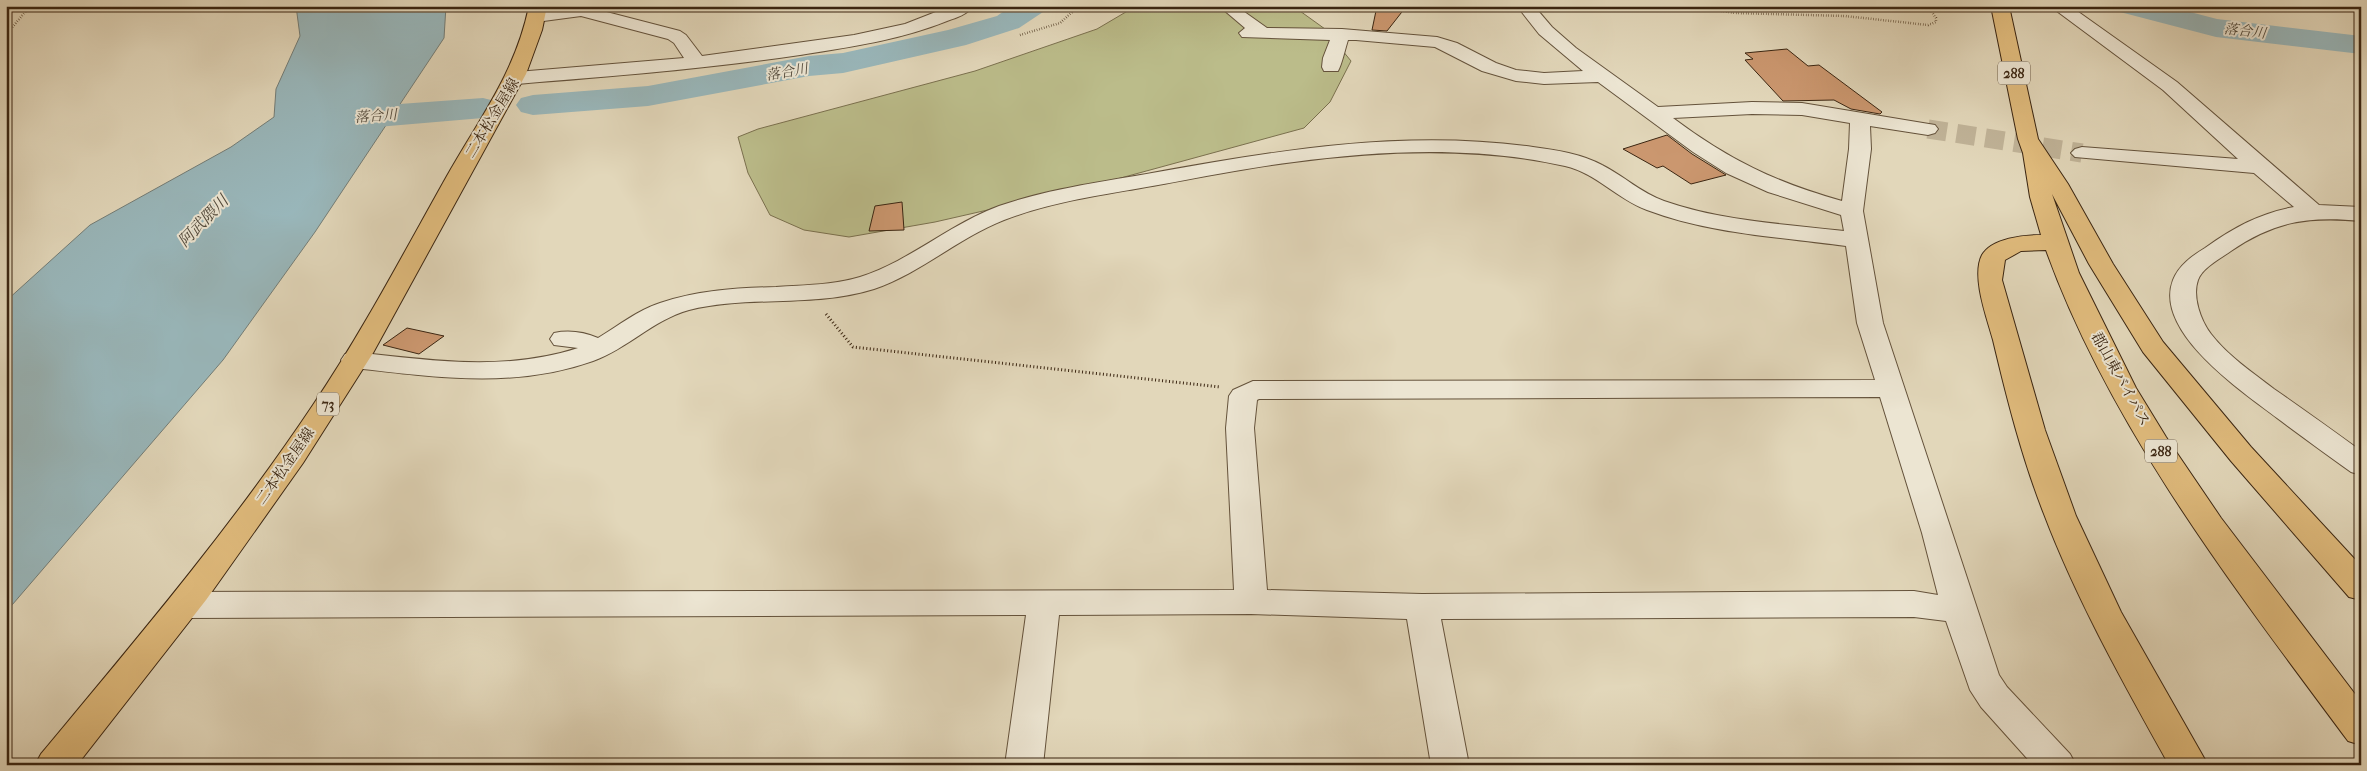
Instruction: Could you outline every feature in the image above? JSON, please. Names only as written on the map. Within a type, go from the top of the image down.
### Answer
[{"type":"main road","name":"郡山東バイパス","points":[[2000,6],[2031,145],[2036,178],[2055,243],[2086,315],[2127,397],[2192,500],[2287,634],[2361,730]]},
{"type":"main road","name":"二本松金屋線","points":[[54,765],[184,605],[324,411],[464,166],[517,78],[537,12]]},
{"type":"main road","points":[[2031,145],[2058,184],[2100,264],[2152,346],[2240,454],[2361,588]]},
{"type":"main road","points":[[2055,243],[2023,243],[2005,248],[1993,257],[1990,280],[2040,456],[2060,515],[2086,574],[2133,669],[2189,765]]},
{"type":"street","points":[[517,78],[697,63],[857,40],[936,19],[965,6]]},
{"type":"street","points":[[1525,6],[1542,28],[1600,76],[1695,144],[1751,177],[1804,198],[1852,211]]},
{"type":"street","points":[[2058,6],[2170,86],[2260,168],[2312,211]]},
{"type":"street","points":[[537,12],[566,15],[585,9],[674,34],[680,39],[697,63]]},
{"type":"street","points":[[1234,10],[1255,33],[1342,34],[1398,44],[1449,45],[1489,67],[1518,75],[1550,79],[1600,76]]},
{"type":"street","points":[[1331,67],[1332,58],[1342,34]]},
{"type":"street","points":[[1654,113],[1802,108],[1928,129]]},
{"type":"street","points":[[1860,117],[1860,149],[1852,211],[1870,323],[1938,533],[1958,610],[1983,680],[1994,697],[2057,765]]},
{"type":"street","points":[[354,360],[448,370],[481,371],[516,369],[569,360],[599,348],[666,309],[687,303],[826,290],[874,280],[906,266],[965,229],[995,216],[1046,200],[1256,161],[1314,154],[1436,146],[1498,150],[1556,158],[1581,163],[1611,178],[1633,195],[1650,204],[1679,214],[1857,240]]},
{"type":"street","points":[[2082,153],[2260,168]]},
{"type":"street","points":[[2361,214],[2312,211],[2274,218],[2258,224],[2203,260],[2188,274],[2184,288],[2187,313],[2200,337],[2220,358],[2246,380],[2361,465]]},
{"type":"street","points":[[563,339],[581,340],[599,348]]},
{"type":"street","points":[[1252,602],[1240,428],[1243,396],[1254,390],[1891,388]]},
{"type":"street","points":[[184,605],[1252,602],[1422,607],[1655,604],[1914,604],[1958,610]]},
{"type":"street","points":[[1024,765],[1044,604]]},
{"type":"street","points":[[1422,607],[1450,765]]},
{"type":"path","points":[[6,35],[30,6]]},
{"type":"path","points":[[1020,35],[1044,30],[1068,19],[1079,6]]},
{"type":"path","points":[[1690,6],[1735,13],[1844,16],[1928,25],[1936,22],[1936,18],[1928,6]]},
{"type":"path","points":[[826,314],[853,347],[1254,390]]},
{"type":"green space","points":[[1136,6],[1293,6],[1325,29],[1351,61],[1330,102],[1304,128],[1084,188],[935,222],[849,237],[804,230],[770,215],[748,173],[738,137],[758,129],[975,71],[1097,29]]},
{"type":"water","name":"阿武隈川","points":[[296,6],[446,6],[444,38],[315,232],[223,360],[6,612],[6,301],[90,225],[231,147],[274,117],[276,89],[300,36]]},
{"type":"building","points":[[1377,6],[1405,8],[1387,31],[1372,30]]},
{"type":"building","points":[[1787,49],[1808,66],[1819,65],[1882,112],[1880,114],[1851,109],[1834,100],[1783,101],[1745,60],[1753,59],[1745,53]]},
{"type":"building","points":[[1667,135],[1692,154],[1726,175],[1691,184],[1663,166],[1657,168],[1623,149]]},
{"type":"building","points":[[902,202],[904,230],[869,231],[875,206]]},
{"type":"building","points":[[407,328],[444,336],[419,354],[383,345]]},
{"type":"waterway","name":"落合川","points":[[533,105],[648,96],[809,66],[843,63],[955,38],[1008,22],[1032,6]]},
{"type":"waterway","name":"落合川","points":[[2131,6],[2216,28],[2361,45]]},
{"type":"waterway","name":"落合川","points":[[330,120],[483,108]]},
{"type":"tunnel","points":[[1928,129],[2082,153]]}]
